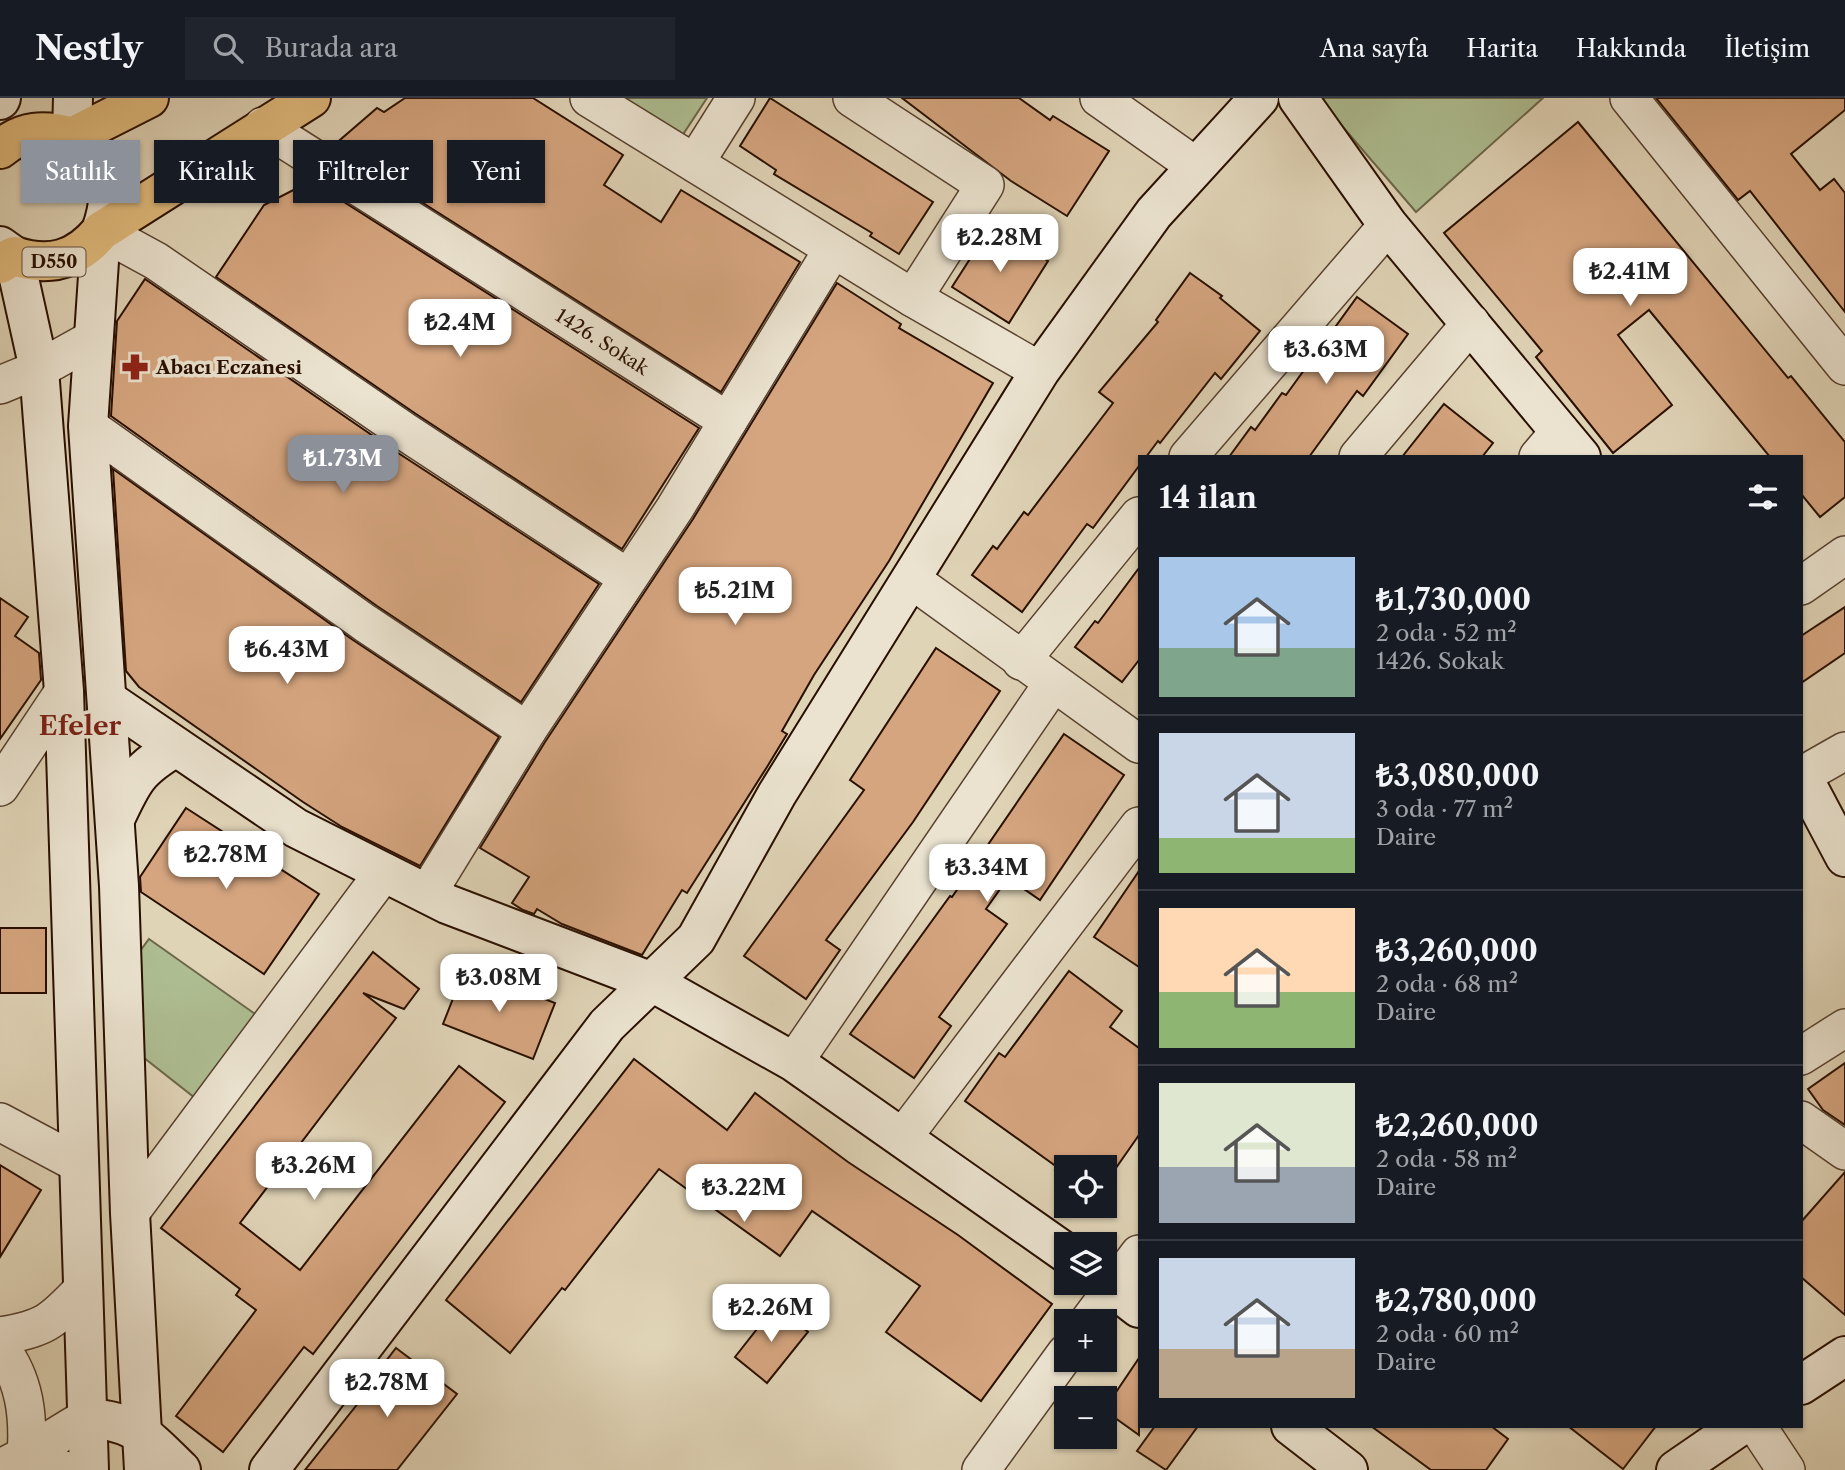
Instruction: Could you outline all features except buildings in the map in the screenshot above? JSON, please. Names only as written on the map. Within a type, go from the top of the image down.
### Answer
[{"type":"highway","points":[[0,149],[11,139],[31,132],[52,131],[72,137],[149,98]]},
{"type":"highway","name":"D550","points":[[5,255],[33,262],[52,263],[72,257],[88,246],[100,231],[311,98]]},
{"type":"street","points":[[73,98],[72,137],[90,149],[103,167],[110,188],[108,210],[100,231],[88,426],[109,701],[144,1452]]},
{"type":"street","points":[[589,98],[913,298],[1040,371]]},
{"type":"street","points":[[695,163],[736,98]]},
{"type":"street","points":[[852,98],[985,184],[913,298]]},
{"type":"street","points":[[1099,98],[1194,165]]},
{"type":"street","points":[[268,1470],[607,1024],[696,939],[776,794],[1040,371],[1154,213],[1194,165],[1259,98]]},
{"type":"street","points":[[1298,98],[1388,225],[1471,323],[1560,448]]},
{"type":"street","points":[[1629,98],[1845,366]]},
{"type":"street","name":"1426. Sokak","points":[[263,126],[728,421]]},
{"type":"street","points":[[1190,455],[1388,225]]},
{"type":"street","points":[[100,231],[156,261],[404,431],[628,578]]},
{"type":"street","points":[[428,894],[527,732],[728,421],[833,249]]},
{"type":"street","points":[[5,255],[39,369],[64,691],[77,1163],[89,1470]]},
{"type":"street","points":[[1360,455],[1471,323]]},
{"type":"street","points":[[0,385],[39,369],[93,339]]},
{"type":"street","points":[[88,426],[365,622],[527,732]]},
{"type":"street","points":[[1021,662],[1138,517]]},
{"type":"street","points":[[1803,585],[1845,555]]},
{"type":"street","points":[[912,580],[1021,662],[1134,732]]},
{"type":"street","points":[[794,1062],[1053,683]]},
{"type":"street","points":[[0,787],[64,691]]},
{"type":"street","points":[[109,701],[296,828],[428,894],[652,982],[794,1062],[1054,1244]]},
{"type":"street","points":[[115,819],[131,785],[148,763],[176,747]]},
{"type":"street","points":[[1803,774],[1845,751]]},
{"type":"street","points":[[1803,779],[1845,857]]},
{"type":"street","points":[[903,1137],[1138,827]]},
{"type":"street","points":[[131,1213],[384,872]]},
{"type":"street","points":[[1803,1055],[1845,1028]]},
{"type":"street","points":[[1803,1120],[1845,1151]]},
{"type":"street","points":[[0,1122],[77,1163]]},
{"type":"street","points":[[1101,1309],[1119,1292],[1138,1256]]},
{"type":"street","points":[[0,1336],[33,1331],[54,1319],[82,1290]]},
{"type":"street","points":[[0,1347],[12,1363],[26,1400],[13,1462]]},
{"type":"street","points":[[1803,1384],[1845,1356]]},
{"type":"street","points":[[981,1470],[1054,1370]]},
{"type":"street","points":[[13,1462],[49,1438],[87,1418],[115,1419],[144,1452],[181,1470]]},
{"type":"street","points":[[1294,1428],[1348,1470]]},
{"type":"street","points":[[1676,1470],[1737,1428]]},
{"type":"street","points":[[1758,1428],[1786,1470]]},
{"type":"street","points":[[13,1462],[64,1470]]},
{"type":"green space","points":[[612,98],[707,98],[678,142]]},
{"type":"green space","points":[[1318,98],[1543,98],[1416,212]]},
{"type":"green space","points":[[149,939],[265,1021],[204,1105],[134,1050],[129,966]]},
{"type":"place","name":"Abacı Eczanesi","points":[[135,367]]},
{"type":"district","name":"Efeler","points":[[80,726]]}]
